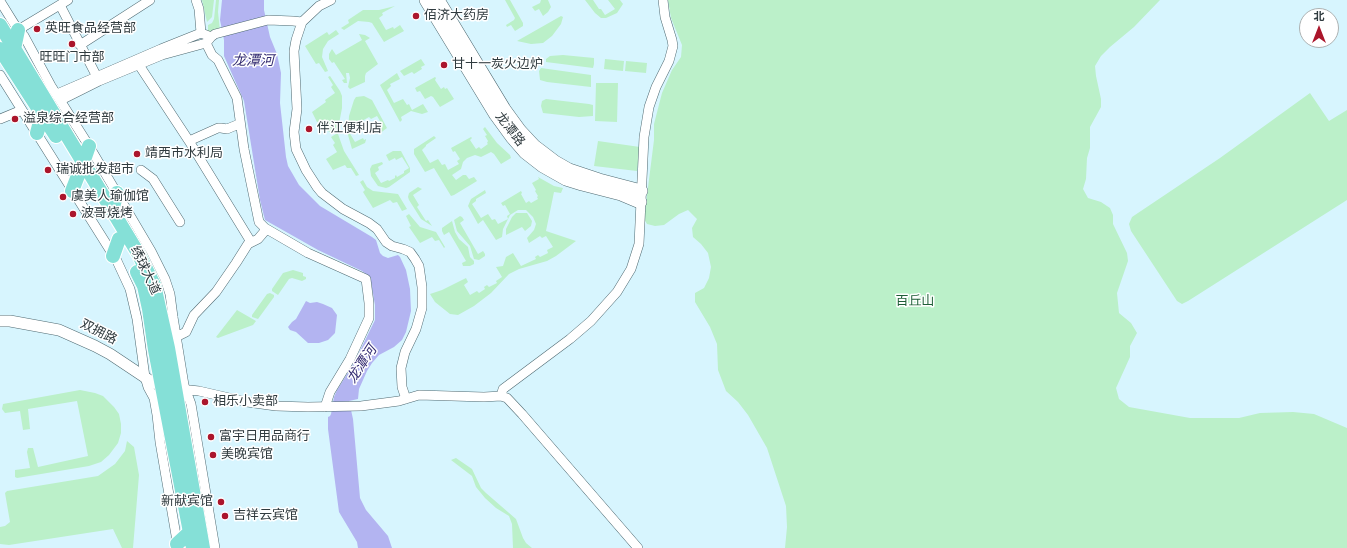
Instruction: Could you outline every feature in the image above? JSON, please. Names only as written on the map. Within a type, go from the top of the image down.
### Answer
[{"type":"main road","name":"龙潭路","points":[[426,0],[496,115],[512,138],[525,152],[543,166],[566,179],[621,194],[641,196]]},
{"type":"main road","name":"龙潭路","points":[[438,0],[504,109],[520,131],[534,146],[555,162],[570,170],[641,196]]},
{"type":"main road","name":"绣球大道","points":[[0,25],[81,168],[144,286],[193,455],[203,548]]},
{"type":"main road","points":[[14,49],[18,30]]},
{"type":"main road","name":"绣球大道","points":[[0,48],[42,114],[112,210],[138,253],[154,285],[168,348],[174,388],[193,548]]},
{"type":"main road","points":[[36,133],[42,114]]},
{"type":"main road","points":[[72,191],[90,146]]},
{"type":"main road","points":[[112,210],[117,193]]},
{"type":"main road","points":[[113,256],[119,239]]},
{"type":"main road","points":[[178,546],[190,532]]},
{"type":"street","points":[[18,30],[68,0]]},
{"type":"street","points":[[80,46],[150,0]]},
{"type":"street","points":[[196,0],[199,9],[201,34],[209,40],[212,55],[218,60],[237,98],[240,124],[259,222],[265,228],[312,255],[366,279],[369,318],[350,359],[330,392],[328,406]]},
{"type":"street","points":[[331,0],[319,6],[302,22],[296,40],[294,51],[297,108],[294,132],[296,149],[299,158],[317,187],[331,201],[369,223],[377,229],[386,242],[392,246],[410,252],[419,266],[422,287],[422,308],[416,330],[405,352],[401,368],[402,387],[406,399]]},
{"type":"street","points":[[501,396],[503,389],[570,339],[591,321],[617,292],[628,276],[638,244],[644,137],[649,107],[656,87],[669,61],[673,46],[665,17],[663,0]]},
{"type":"street","points":[[0,1],[18,30],[24,36],[158,262],[170,294],[176,338],[174,388],[200,391],[247,402],[276,406],[353,406],[390,402],[419,395],[478,397],[501,396],[507,398],[638,548]]},
{"type":"street","points":[[60,5],[80,46],[98,77]]},
{"type":"street","points":[[59,97],[162,55],[209,40],[215,34],[268,20],[302,22]]},
{"type":"street","points":[[59,97],[98,77],[161,49],[201,34]]},
{"type":"street","points":[[139,64],[189,141],[250,242]]},
{"type":"street","points":[[0,75],[113,256],[132,293],[140,337],[145,378],[154,398],[178,546]]},
{"type":"street","points":[[0,119],[22,110]]},
{"type":"street","points":[[189,141],[218,128],[227,129],[240,124]]},
{"type":"street","points":[[141,170],[153,179],[180,222]]},
{"type":"street","points":[[176,338],[186,332],[194,315],[216,292],[248,244],[258,239],[264,232],[265,228]]},
{"type":"street","name":"双拥路","points":[[0,321],[38,325],[66,332],[110,354],[152,382],[174,388]]},
{"type":"street","points":[[193,455],[215,548]]},
{"type":"green space","points":[[202,0],[214,0],[212,17],[207,22]]},
{"type":"green space","points":[[216,0],[219,0],[218,12],[220,31],[210,33],[208,31],[208,25],[212,23],[214,19]]},
{"type":"green space","points":[[505,0],[510,0],[523,23],[523,26],[515,31],[511,25],[507,27],[506,25],[515,18]]},
{"type":"green space","points":[[541,0],[548,0],[551,7],[543,16],[539,9],[535,11],[532,7],[540,3]]},
{"type":"green space","points":[[585,0],[593,0],[605,15],[615,9],[608,0],[620,0],[623,4],[617,13],[606,18],[601,18]]},
{"type":"green space","name":"百丘山","points":[[668,0],[1160,0],[1134,27],[1101,56],[1095,66],[1101,107],[1090,127],[1090,148],[1087,158],[1086,179],[1083,189],[1088,198],[1101,202],[1110,208],[1113,215],[1113,224],[1127,253],[1128,261],[1117,293],[1119,313],[1131,323],[1137,333],[1130,346],[1130,357],[1116,388],[1119,399],[1129,407],[1190,418],[1239,418],[1260,413],[1293,412],[1314,414],[1347,428],[1347,548],[785,548],[787,527],[786,506],[767,448],[748,415],[738,402],[726,391],[718,370],[717,344],[710,327],[695,302],[695,293],[704,288],[709,278],[711,267],[708,253],[693,237],[692,228],[697,219],[688,210],[679,214],[664,225],[655,226],[647,224],[644,219],[654,140],[654,124],[662,93],[672,70],[681,57],[682,45],[671,18]]},
{"type":"green space","points":[[395,6],[382,13],[383,15],[379,18],[386,30],[393,27],[394,29],[400,25],[404,31],[384,42],[372,23],[369,22],[358,21],[344,30],[341,28],[349,23],[348,20],[363,10],[379,10]]},
{"type":"green space","points":[[561,16],[563,17],[561,24],[552,36],[543,43],[531,44],[517,41]]},
{"type":"green space","points":[[336,30],[339,34],[328,41],[323,49],[322,57],[328,71],[325,72],[319,63],[316,64],[305,46],[327,32],[329,35]]},
{"type":"green space","points":[[359,34],[370,38],[365,41],[378,64],[366,73],[365,82],[350,89],[348,87],[350,78],[349,73],[346,73],[347,83],[344,83],[342,80],[345,79],[334,62],[332,63],[329,59],[329,54],[332,49],[336,55],[362,40]]},
{"type":"green space","points":[[563,55],[594,58],[593,68],[546,62],[546,59],[550,56]]},
{"type":"green space","points":[[421,59],[425,65],[414,74],[412,72],[404,76],[400,71]]},
{"type":"green space","points":[[605,59],[624,61],[623,71],[604,69]]},
{"type":"green space","points":[[626,61],[647,63],[646,73],[625,71]]},
{"type":"green space","points":[[541,68],[591,75],[591,87],[540,80],[539,71]]},
{"type":"green space","points":[[397,73],[400,79],[390,84],[391,86],[387,90],[394,103],[403,99],[407,105],[409,104],[412,110],[423,104],[428,112],[422,114],[411,111],[401,117],[402,120],[400,122],[380,85]]},
{"type":"green space","points":[[330,76],[342,96],[342,108],[338,129],[329,132],[322,121],[317,122],[312,112],[326,102],[325,100],[335,93],[331,87],[333,85],[328,77]]},
{"type":"green space","points":[[435,77],[435,80],[441,89],[444,87],[445,89],[447,88],[454,99],[440,107],[433,97],[431,96],[425,99],[420,91],[417,92],[415,88]]},
{"type":"green space","points":[[596,83],[618,83],[617,122],[595,121]]},
{"type":"green space","points":[[1310,93],[1329,121],[1347,110],[1347,200],[1188,301],[1182,304],[1177,301],[1131,231],[1129,224],[1132,217],[1220,158]]},
{"type":"green space","points":[[364,96],[372,100],[387,128],[379,134],[377,133],[379,132],[378,129],[383,126],[377,116],[371,119],[369,117],[353,126],[354,128],[349,132],[355,142],[363,138],[366,140],[365,143],[352,149],[348,135],[349,116],[356,97]]},
{"type":"green space","points":[[546,99],[593,105],[593,116],[579,117],[543,113],[541,106],[542,101]]},
{"type":"green space","points":[[485,127],[511,158],[501,164],[491,152],[481,157],[475,155],[467,158],[463,162],[461,169],[452,175],[456,180],[463,175],[466,175],[469,179],[474,177],[477,181],[451,196],[434,168],[425,172],[414,154],[414,149],[434,136],[436,138],[422,150],[430,163],[438,159],[442,165],[445,164],[448,170],[459,164],[457,161],[460,159],[451,148],[471,137],[472,138],[470,140],[476,149],[479,147],[481,149],[488,144],[485,136],[487,135],[483,129]]},
{"type":"green space","points":[[338,134],[344,151],[359,175],[356,176],[351,168],[347,168],[345,165],[333,170],[326,159],[337,152],[333,145],[335,143],[331,137]]},
{"type":"green space","points":[[598,141],[640,147],[637,171],[594,166]]},
{"type":"green space","points":[[393,151],[401,151],[410,168],[410,172],[389,187],[386,188],[378,186],[371,176],[370,169],[372,165],[382,162],[383,164],[378,167],[379,170],[375,173],[381,183],[395,178],[396,175],[397,177],[409,168],[402,157],[389,161],[386,155]]},
{"type":"green space","points":[[538,177],[554,186],[563,188],[561,193],[554,192],[546,231],[576,241],[547,261],[519,269],[509,274],[491,293],[474,306],[458,315],[450,314],[435,302],[430,294],[442,290],[466,278],[468,282],[464,285],[470,295],[477,291],[479,293],[485,289],[484,287],[487,285],[489,287],[497,283],[496,281],[502,277],[496,267],[503,266],[506,257],[513,253],[521,266],[536,259],[535,257],[538,255],[540,257],[548,253],[547,250],[553,247],[546,236],[542,238],[540,236],[529,243],[527,238],[534,230],[536,224],[533,217],[526,210],[518,210],[510,215],[508,219],[507,216],[510,214],[505,205],[503,206],[501,203],[521,191],[526,203],[529,201],[531,203],[538,199],[536,190],[532,183],[539,179]]},
{"type":"green space","points":[[363,180],[367,187],[373,191],[398,194],[407,209],[402,211],[397,202],[393,203],[390,200],[373,208],[363,192],[365,190],[360,182]]},
{"type":"green space","points":[[418,187],[422,189],[413,195],[419,205],[417,207],[426,221],[428,220],[432,226],[421,219],[409,200],[409,193]]},
{"type":"green space","points":[[485,190],[486,193],[476,199],[476,201],[472,204],[481,218],[488,214],[492,220],[495,219],[498,224],[508,219],[503,229],[502,237],[496,240],[483,220],[478,224],[468,206],[471,199]]},
{"type":"green space","points":[[516,213],[527,213],[532,221],[531,226],[525,231],[522,227],[506,235],[506,229],[512,217]]},
{"type":"green space","points":[[409,214],[420,227],[436,232],[445,247],[444,248],[439,240],[435,241],[432,237],[420,243],[409,227],[411,226],[406,216]]},
{"type":"green space","points":[[460,216],[464,220],[460,223],[478,254],[483,251],[485,254],[485,256],[479,260],[474,259],[470,246],[457,231],[454,220]]},
{"type":"green space","points":[[452,221],[455,232],[459,239],[468,247],[470,257],[474,261],[474,264],[470,266],[463,266],[462,263],[466,261],[449,232],[444,235],[442,231],[442,228]]},
{"type":"green space","points":[[293,270],[303,273],[303,276],[306,277],[306,279],[302,281],[292,278],[289,279],[278,295],[272,291],[283,273]]},
{"type":"green space","points":[[270,293],[274,295],[274,297],[258,319],[252,317],[267,294]]},
{"type":"green space","points":[[237,310],[256,321],[253,325],[218,338],[216,337]]},
{"type":"green space","points":[[80,390],[103,396],[114,407],[119,414],[121,424],[121,433],[118,443],[109,455],[101,462],[89,466],[17,478],[15,477],[15,470],[30,468],[27,452],[28,448],[33,448],[38,467],[88,456],[77,401],[28,409],[30,429],[23,430],[20,411],[5,413],[2,409],[3,404]]},
{"type":"green space","points":[[127,441],[134,447],[139,475],[133,548],[122,548],[113,529],[9,545],[0,544],[0,527],[5,526],[10,522],[5,493],[7,491],[98,476],[115,464],[125,451]]},
{"type":"green space","points":[[456,458],[472,469],[481,488],[516,519],[523,538],[532,548],[513,548],[512,524],[509,516],[496,508],[485,498],[476,487],[472,476],[451,460]]},
{"type":"water","name":"龙潭河","points":[[222,0],[264,0],[264,10],[270,37],[277,54],[281,73],[280,103],[286,157],[288,166],[299,185],[320,206],[376,240],[380,253],[383,256],[388,258],[398,255],[406,270],[410,289],[411,311],[406,332],[402,340],[394,347],[379,355],[372,363],[359,389],[358,399],[349,401],[353,419],[360,498],[366,510],[388,536],[392,548],[358,548],[357,542],[339,512],[328,429],[328,417],[331,414],[334,397],[337,390],[354,363],[375,320],[375,305],[370,277],[362,271],[318,250],[265,220],[260,200],[244,101],[224,56],[224,40],[220,20]]},
{"type":"water","points":[[306,301],[310,303],[317,302],[332,308],[337,315],[335,333],[328,340],[319,343],[308,343],[288,327],[296,319]]},
{"type":"place","name":"佰济大药房","points":[[416,16]]},
{"type":"place","name":"英旺食品经营部","points":[[37,29]]},
{"type":"place","name":"旺旺门市部","points":[[72,44]]},
{"type":"place","name":"甘十一炭火边炉","points":[[444,65]]},
{"type":"place","name":"溢泉综合经营部","points":[[15,119]]},
{"type":"place","name":"伴江便利店","points":[[309,129]]},
{"type":"place","name":"靖西市水利局","points":[[137,154]]},
{"type":"place","name":"瑞诚批发超市","points":[[48,170]]},
{"type":"place","name":"虞美人瑜伽馆","points":[[63,197]]},
{"type":"place","name":"波哥烧烤","points":[[73,214]]},
{"type":"place","name":"相乐小卖部","points":[[205,402]]},
{"type":"place","name":"富宇日用品商行","points":[[211,437]]},
{"type":"place","name":"美晚宾馆","points":[[213,455]]},
{"type":"place","name":"新献宾馆","points":[[221,502]]},
{"type":"place","name":"吉祥云宾馆","points":[[225,516]]}]
